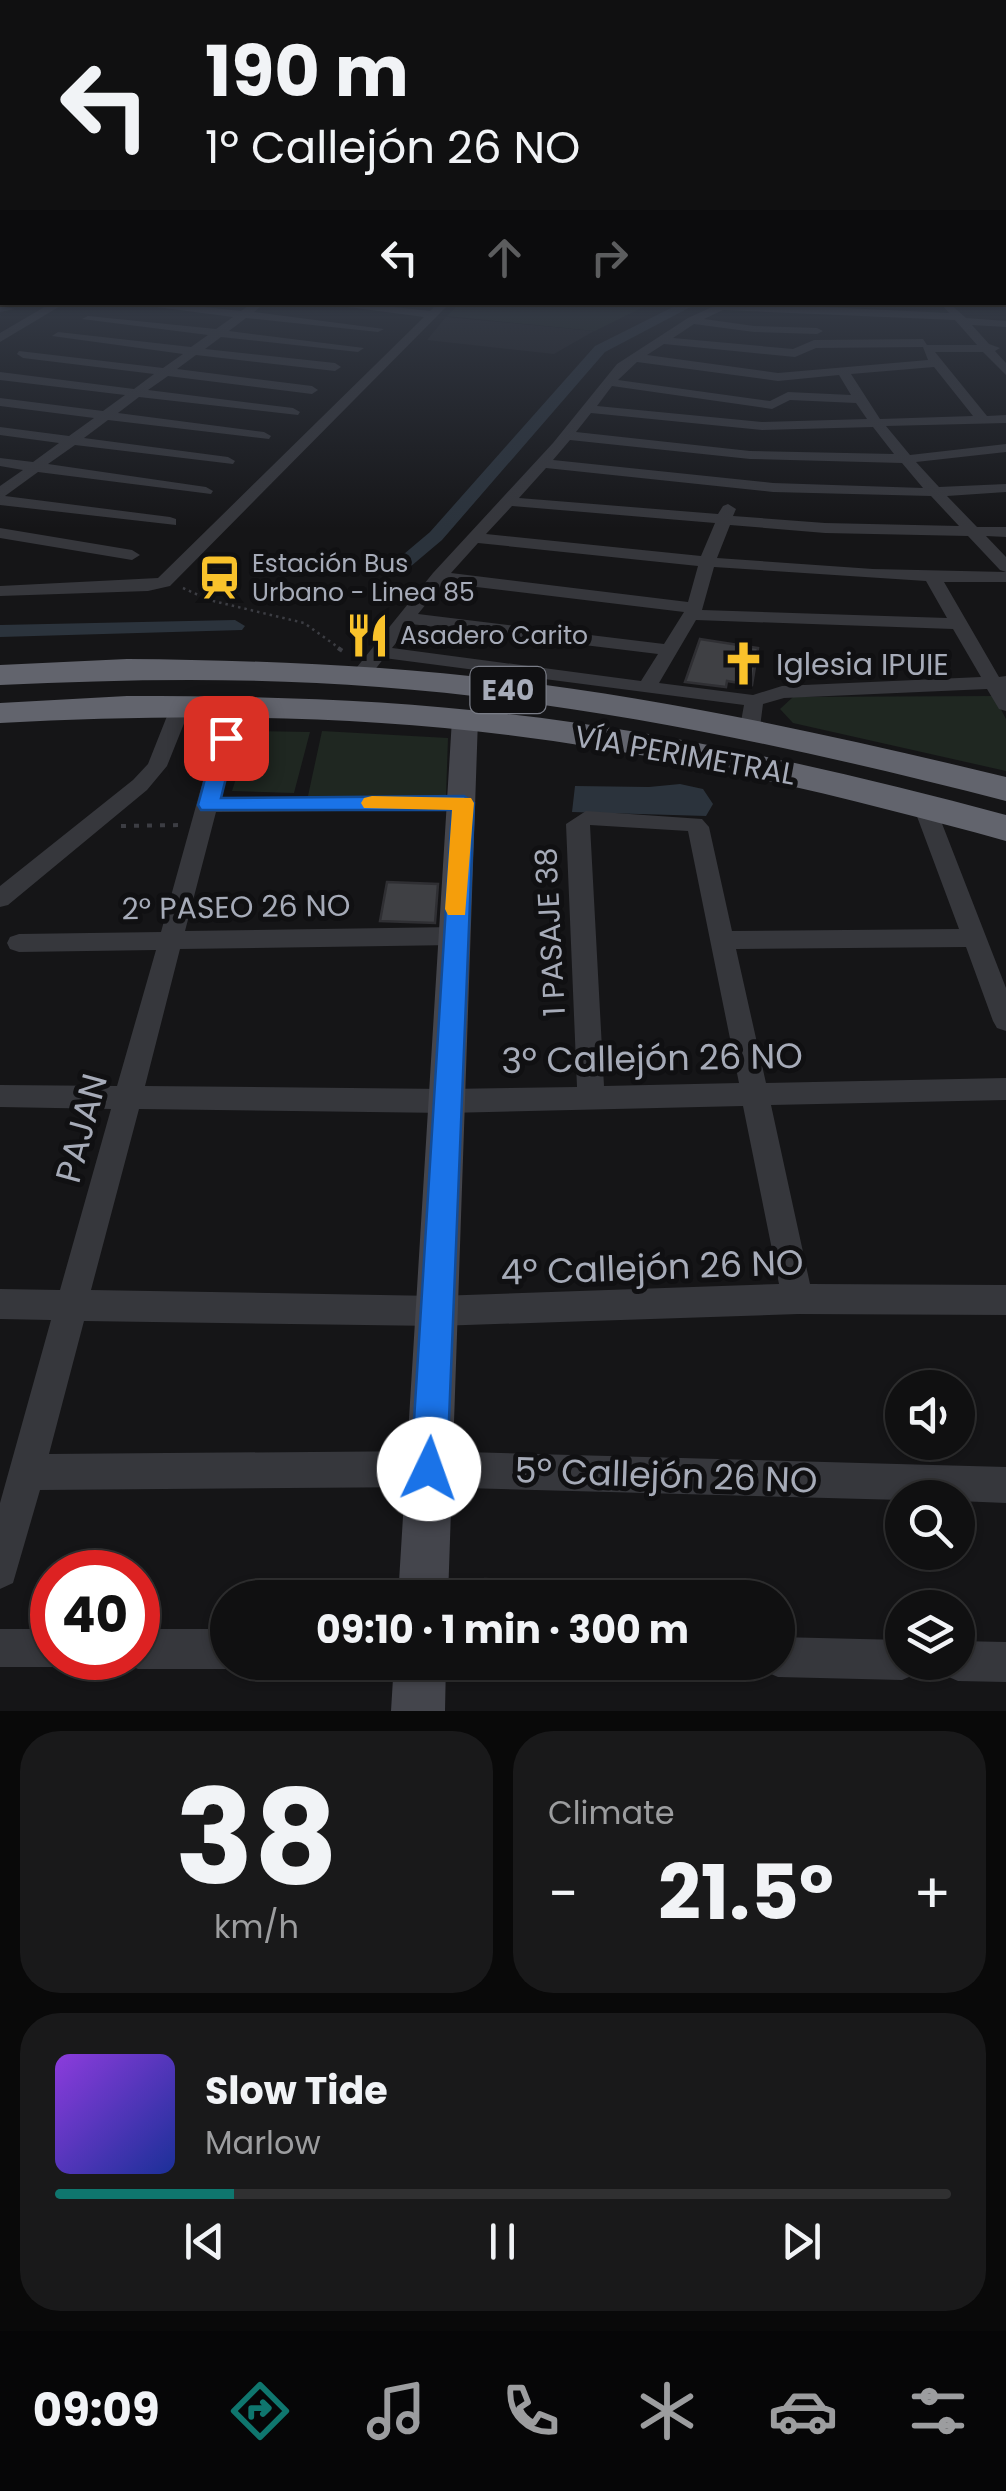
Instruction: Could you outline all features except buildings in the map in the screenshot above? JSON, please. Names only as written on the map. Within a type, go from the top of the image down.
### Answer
[{"type":"highway","name":"VÍA PERIMETRAL","points":[[0,674],[370,664],[527,692],[752,714],[872,754],[1006,789]]},
{"type":"highway","name":"VÍA PERIMETRAL","points":[[4,712],[234,705],[465,719],[749,764],[922,803],[1006,828]]},
{"type":"street","points":[[132,369],[312,390]]},
{"type":"street","points":[[0,496],[168,369]]},
{"type":"street","points":[[0,591],[148,586],[164,582],[222,529],[379,369]]},
{"type":"street","points":[[370,664],[439,577],[620,369]]},
{"type":"street","points":[[713,369],[762,376],[875,369]]},
{"type":"street","points":[[941,369],[998,420]]},
{"type":"street","points":[[843,372],[879,424],[1006,567]]},
{"type":"street","points":[[0,376],[293,412]]},
{"type":"street","points":[[608,382],[772,404],[788,396],[858,398]]},
{"type":"street","points":[[0,402],[264,436]]},
{"type":"street","points":[[587,409],[762,426],[998,420]]},
{"type":"street","points":[[0,431],[228,461]]},
{"type":"street","points":[[566,435],[750,455],[909,459],[1006,448]]},
{"type":"street","points":[[647,687],[693,612],[706,562],[750,455]]},
{"type":"street","points":[[0,462],[206,491]]},
{"type":"street","points":[[541,463],[737,488],[938,494],[1006,488]]},
{"type":"street","points":[[0,496],[170,522]]},
{"type":"street","points":[[506,500],[723,521],[975,534],[1006,532]]},
{"type":"street","points":[[0,532],[132,555]]},
{"type":"street","points":[[475,538],[706,562],[934,578],[1006,578]]},
{"type":"street","points":[[439,577],[693,612],[959,624]]},
{"type":"street","points":[[934,578],[999,683],[1006,705]]},
{"type":"street","points":[[406,618],[670,650]]},
{"type":"street","points":[[370,664],[647,687],[752,714],[795,690],[999,683]]},
{"type":"street","name":"PAJAN","points":[[0,1570],[234,705]]},
{"type":"street","points":[[0,899],[140,785],[156,766],[182,706]]},
{"type":"street","points":[[424,1580],[464,803],[465,719]]},
{"type":"street","points":[[205,815],[464,803]]},
{"type":"street","points":[[922,803],[1006,1022]]},
{"type":"street","name":"1 PASAJE 38","points":[[591,1096],[577,824],[586,818],[689,823],[698,827],[722,940]]},
{"type":"street","name":"2° PASEO 26 NO","points":[[19,944],[455,936]]},
{"type":"street","points":[[798,1299],[722,940],[971,938]]},
{"type":"street","name":"3º Callejón 26 NO","points":[[0,1096],[447,1101],[1006,1089]]},
{"type":"street","name":"4º Callejón 26 NO","points":[[0,1304],[437,1312],[798,1299],[1006,1300]]},
{"type":"street","name":"5º Callejón 26 NO","points":[[27,1472],[429,1469],[1006,1485]]},
{"type":"street","points":[[0,1648],[30,1648]]},
{"type":"street","points":[[160,1649],[210,1650]]},
{"type":"street","points":[[795,1657],[885,1660]]},
{"type":"street","points":[[975,1661],[1006,1662]]},
{"type":"street","points":[[418,1711],[419,1680]]},
{"type":"path","points":[[164,582],[209,600],[304,622],[350,657],[370,664]]},
{"type":"path","points":[[121,826],[205,815]]},
{"type":"shaded area","points":[[994,696],[1006,719],[1006,771],[793,723],[780,709],[793,697]]},
{"type":"shaded area","points":[[251,731],[310,732],[294,793],[232,791]]},
{"type":"shaded area","points":[[322,731],[448,738],[446,796],[308,796]]},
{"type":"shaded area","points":[[680,784],[703,789],[713,804],[706,816],[572,812],[575,786]]},
{"type":"waterway","points":[[404,563],[436,536],[583,369]]},
{"type":"waterway","points":[[0,631],[235,626]]},
{"type":"slow traffic","points":[[372,803],[464,803],[457,909]]},
{"type":"place","name":"Estación Bus Urbano - Linea 85","points":[[219,577]]},
{"type":"place","name":"Asadero Carito","points":[[367,635]]},
{"type":"place","name":"Iglesia IPUIE","points":[[743,664]]},
{"type":"route","points":[[226,738],[208,805],[464,803],[429,1469]]}]
